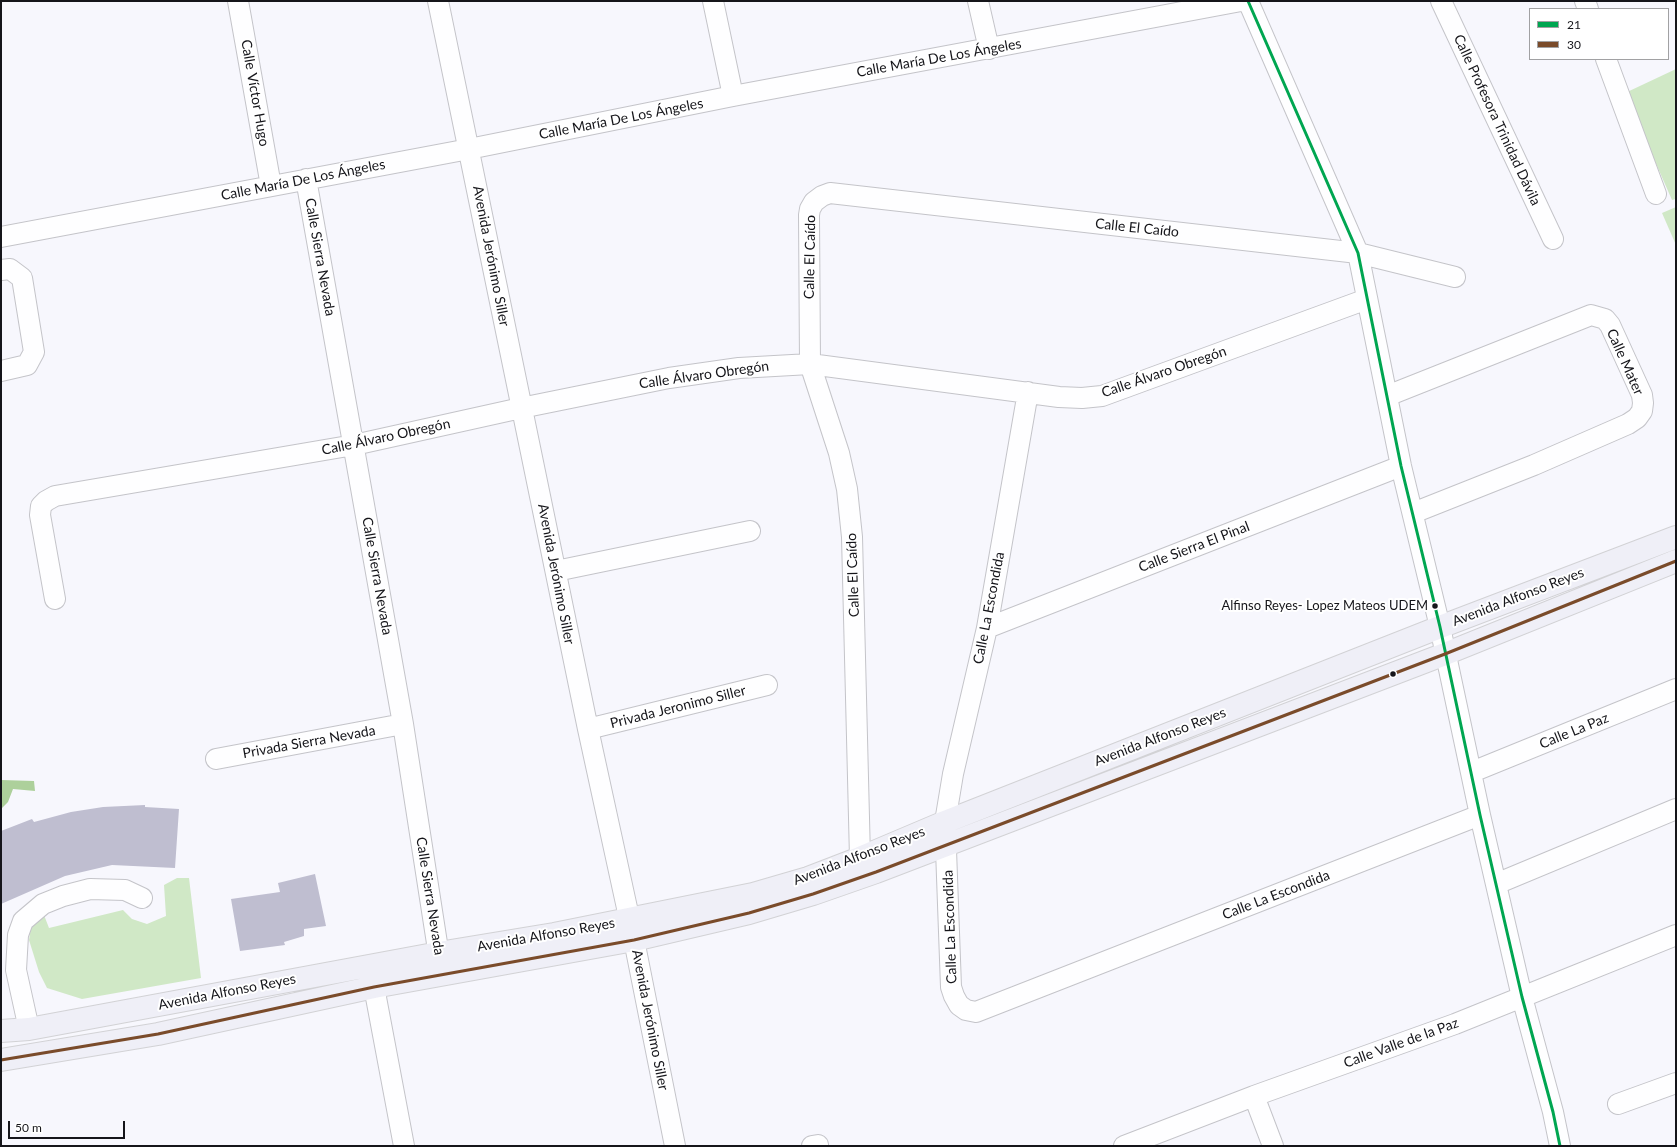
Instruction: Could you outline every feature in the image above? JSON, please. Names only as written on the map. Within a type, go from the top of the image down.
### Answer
[{"type":"main road","name":"Avenida Alfonso Reyes","points":[[1,1060],[158,1034],[374,987],[442,975],[632,930],[808,878],[945,822],[1440,627],[1676,537]]},
{"type":"main road","name":"Avenida Alfonso Reyes","points":[[1,1031],[29,1029],[439,953],[632,930],[749,913],[812,894],[876,872],[1445,654],[1676,561]]},
{"type":"street","name":"Calle Víctor Hugo","points":[[238,1],[271,186]]},
{"type":"street","name":"Avenida Jerónimo Siller","points":[[438,1],[588,729],[632,930],[675,1146]]},
{"type":"street","points":[[714,1],[733,96]]},
{"type":"street","points":[[978,1],[989,50]]},
{"type":"street","name":"Calle María De Los Ángeles","points":[[1,237],[733,96],[989,50],[1241,1]]},
{"type":"street","points":[[1248,1],[1358,253],[1401,466],[1440,627],[1480,815],[1522,997],[1553,1112],[1560,1146]]},
{"type":"street","name":"Calle Profesora Trinidad Dávila","points":[[1441,1],[1553,238]]},
{"type":"street","points":[[1606,60],[1656,194]]},
{"type":"street","name":"Calle Sierra Nevada","points":[[306,179],[403,724],[442,975]]},
{"type":"street","name":"Calle El Caído","points":[[860,858],[852,537],[846,489],[839,453],[810,364],[808,215],[814,202],[822,196],[830,194],[1358,253],[1455,277]]},
{"type":"street","points":[[1,270],[10,269],[22,278],[34,352],[27,365],[1,371]]},
{"type":"street","name":"Calle Álvaro Obregón","points":[[55,599],[40,515],[41,506],[55,496],[354,445],[522,408],[669,378],[739,368],[810,364],[1066,397],[1082,398],[1102,396],[1367,299]]},
{"type":"street","name":"Calle Mater","points":[[1387,396],[1591,315],[1605,319],[1610,325],[1642,394],[1642,411],[1638,418],[1628,424],[1534,465],[1413,513]]},
{"type":"street","name":"Calle La Escondida","points":[[1028,392],[986,628],[945,822],[947,844],[951,988],[959,1005],[966,1010],[976,1012],[1480,815]]},
{"type":"street","name":"Calle Sierra El Pinal","points":[[986,628],[1401,466]]},
{"type":"street","points":[[556,571],[750,531]]},
{"type":"street","name":"Privada Jeronimo Siller","points":[[588,729],[768,685]]},
{"type":"street","name":"Calle La Paz","points":[[1472,772],[1676,689]]},
{"type":"street","name":"Privada Sierra Nevada","points":[[216,759],[403,724]]},
{"type":"street","points":[[1496,884],[1676,809]]},
{"type":"street","points":[[29,1029],[16,970],[18,935],[23,921],[43,904],[63,896],[90,889],[124,890],[142,898]]},
{"type":"street","name":"Calle Valle de la Paz","points":[[1124,1146],[1254,1096],[1455,1024],[1676,935]]},
{"type":"street","points":[[370,966],[404,1146]]},
{"type":"street","points":[[1618,1104],[1676,1083]]},
{"type":"street","points":[[1254,1096],[1273,1146]]},
{"type":"shaded area","points":[[1676,69],[1676,199],[1672,200],[1625,93]]},
{"type":"shaded area","points":[[1676,207],[1676,245],[1662,213]]},
{"type":"shaded area","points":[[1,780],[34,781],[35,791],[13,789],[8,802],[1,809]]},
{"type":"shaded area","points":[[177,878],[189,878],[201,978],[82,999],[47,988],[39,972],[29,940],[31,927],[44,915],[49,928],[123,910],[132,919],[147,924],[166,916],[164,885]]},
{"type":"building","points":[[145,805],[145,807],[179,809],[175,868],[112,865],[65,876],[1,904],[1,831],[32,819],[34,822],[71,812],[103,807]]},
{"type":"building","points":[[315,874],[326,926],[304,929],[304,936],[284,942],[285,945],[240,951],[231,899],[280,892],[278,883]]},
{"type":"transit line","name":"21","points":[[1248,1],[1358,253],[1401,466],[1440,627],[1480,815],[1522,997],[1553,1112],[1560,1146]]},
{"type":"transit line","name":"30","points":[[1,1060],[158,1034],[374,987],[634,940],[749,913],[813,894],[876,872],[1445,654],[1676,561]]},
{"type":"place","name":"Alfinso Reyes- Lopez Mateos UDEM","points":[[1435,606]]}]
